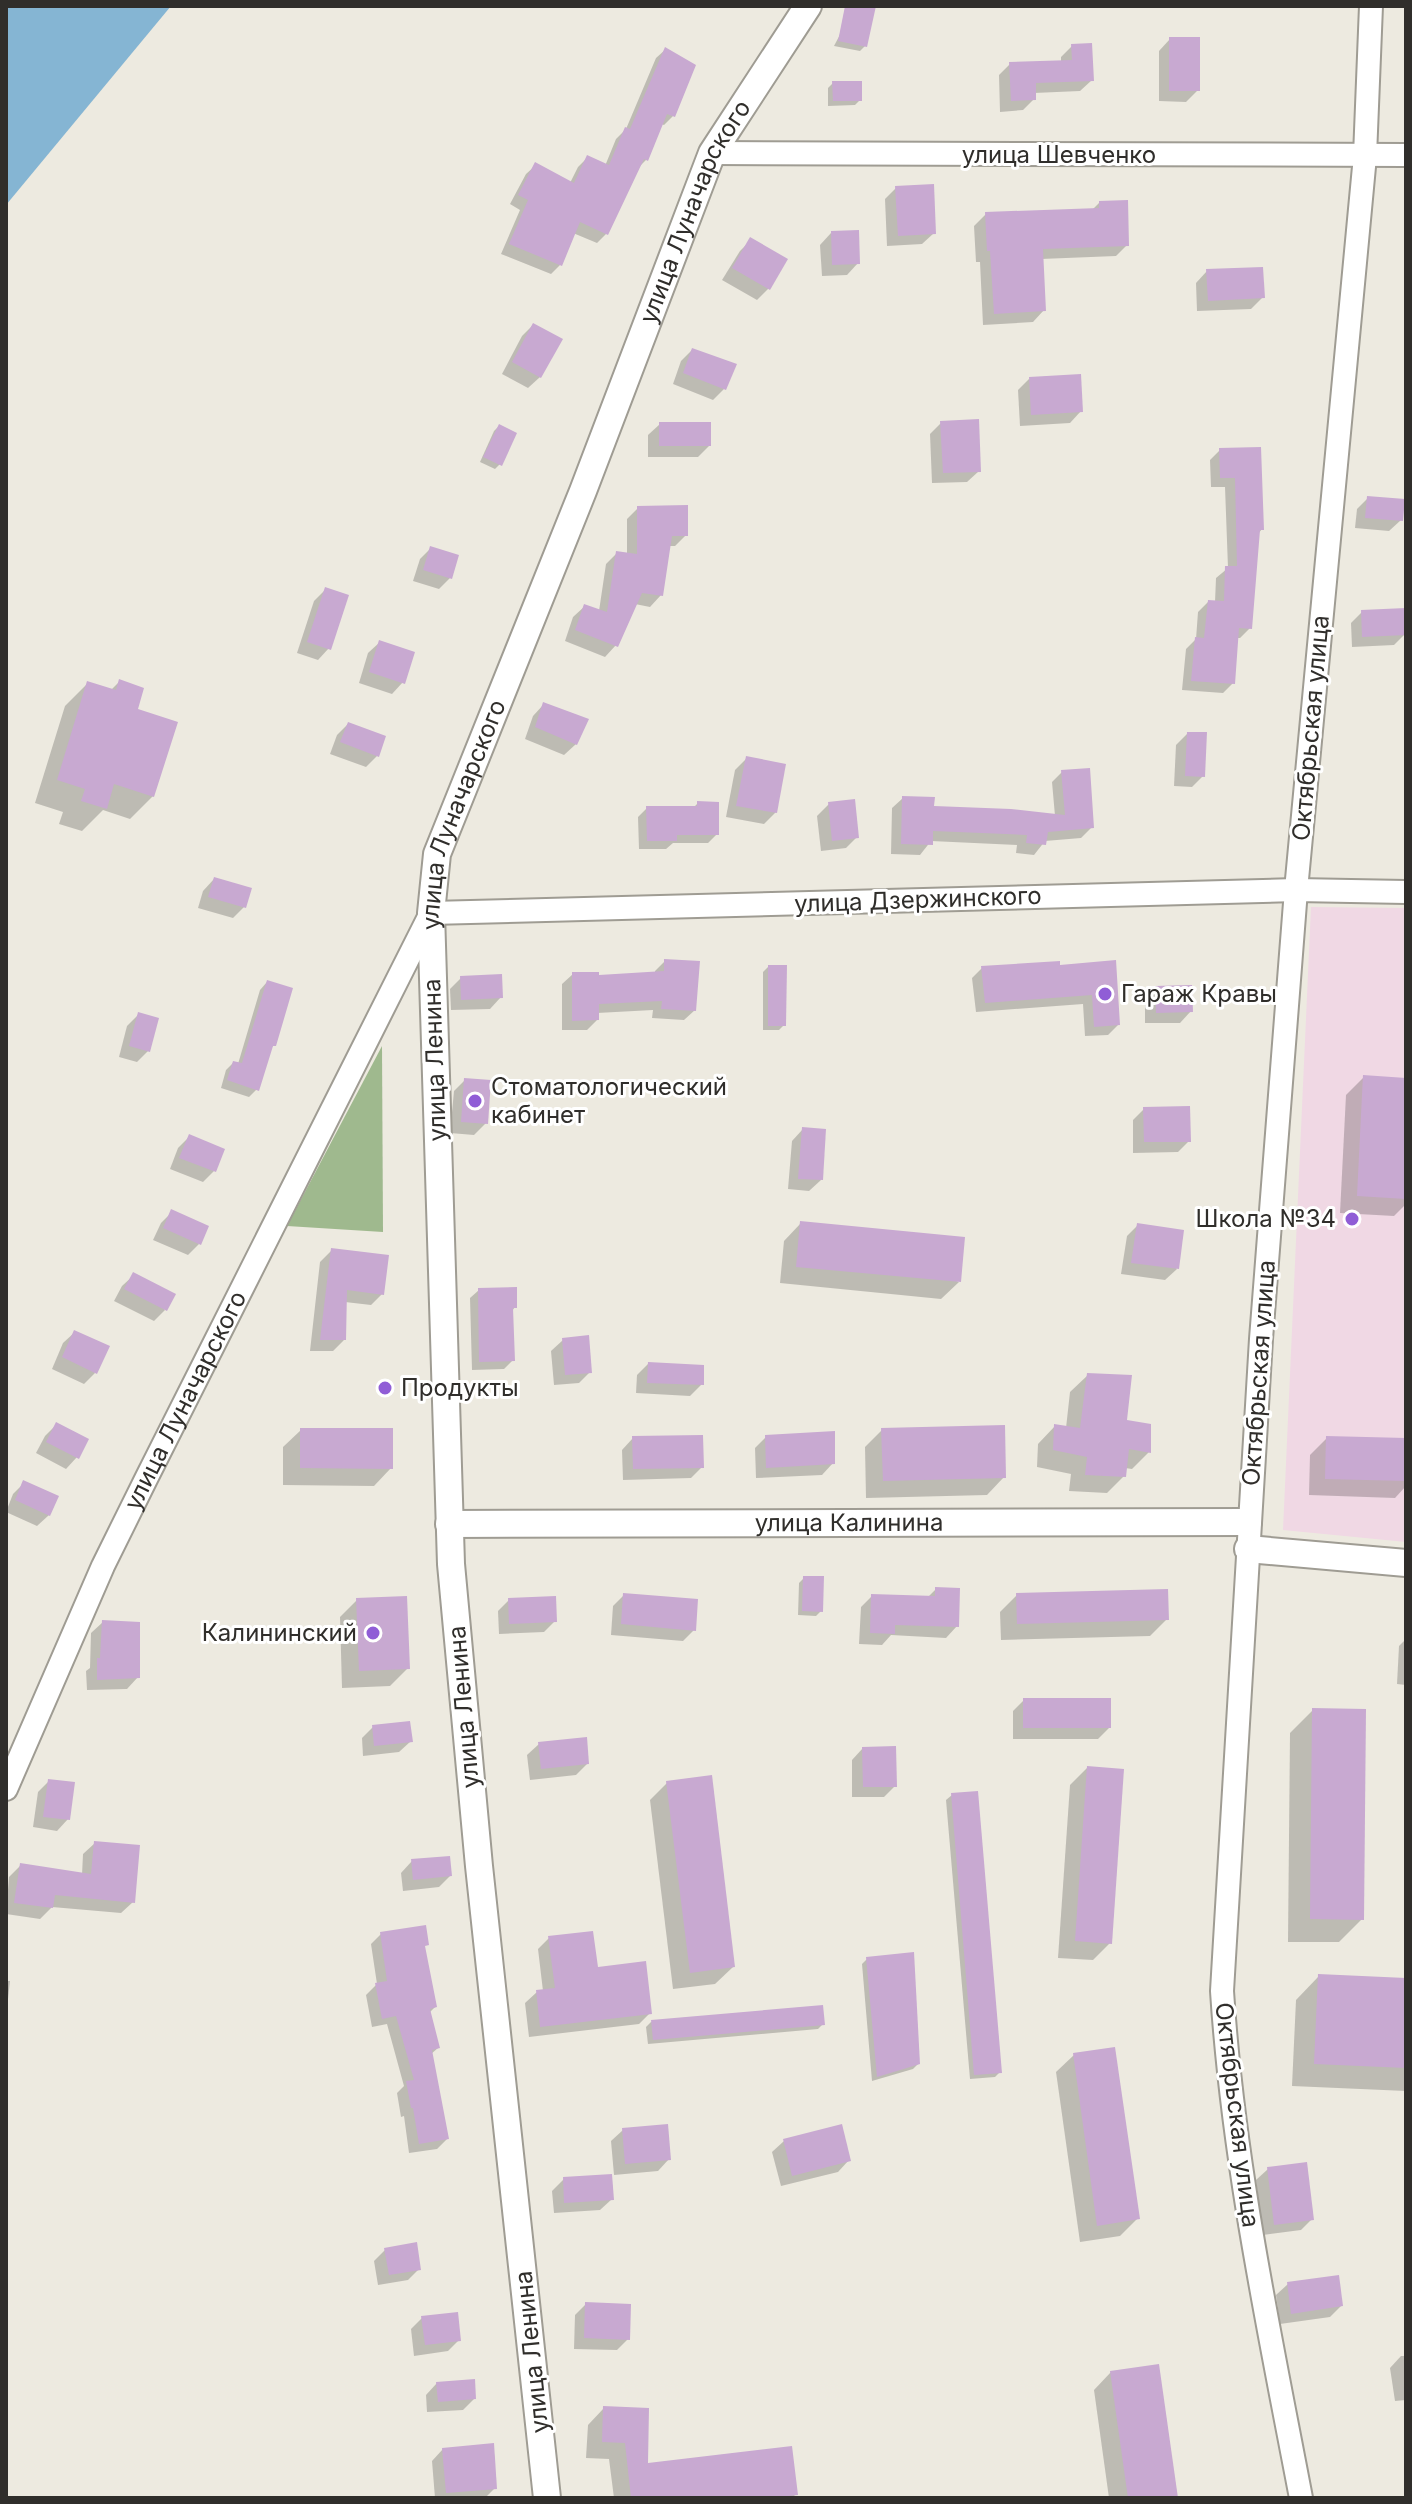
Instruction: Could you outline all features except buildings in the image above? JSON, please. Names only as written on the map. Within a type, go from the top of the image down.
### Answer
[{"type":"street","name":"улица Луначарского","points":[[6,1789],[103,1566],[431,913],[437,854],[583,491],[712,153],[808,6]]},
{"type":"street","name":"Октябрьская улица","points":[[1301,2498],[1256,2263],[1227,2060],[1222,1991],[1248,1522],[1296,890],[1365,156],[1371,6]]},
{"type":"street","name":"улица Шевченко","points":[[712,153],[1406,155]]},
{"type":"street","name":"улица Дзержинского","points":[[431,913],[1296,890],[1406,892]]},
{"type":"street","name":"улица Ленина","points":[[431,913],[452,1580],[479,1866],[547,2498]]},
{"type":"street","name":"улица Калинина","points":[[449,1524],[1248,1522]]},
{"type":"street","points":[[1248,1549],[1406,1563]]},
{"type":"shaded area","name":"Школа №34","points":[[1311,907],[1406,908],[1406,1542],[1283,1530]]},
{"type":"green space","points":[[382,1046],[383,1232],[287,1226]]},
{"type":"water","points":[[6,6],[171,6],[6,205]]},
{"type":"place","name":"Гараж Кравы","points":[[1105,994]]},
{"type":"place","name":"Стоматологический кабинет","points":[[475,1101]]},
{"type":"place","name":"Школа №34","points":[[1352,1219]]},
{"type":"place","name":"Продукты","points":[[385,1388]]},
{"type":"place","name":"Калининский","points":[[373,1633]]}]
